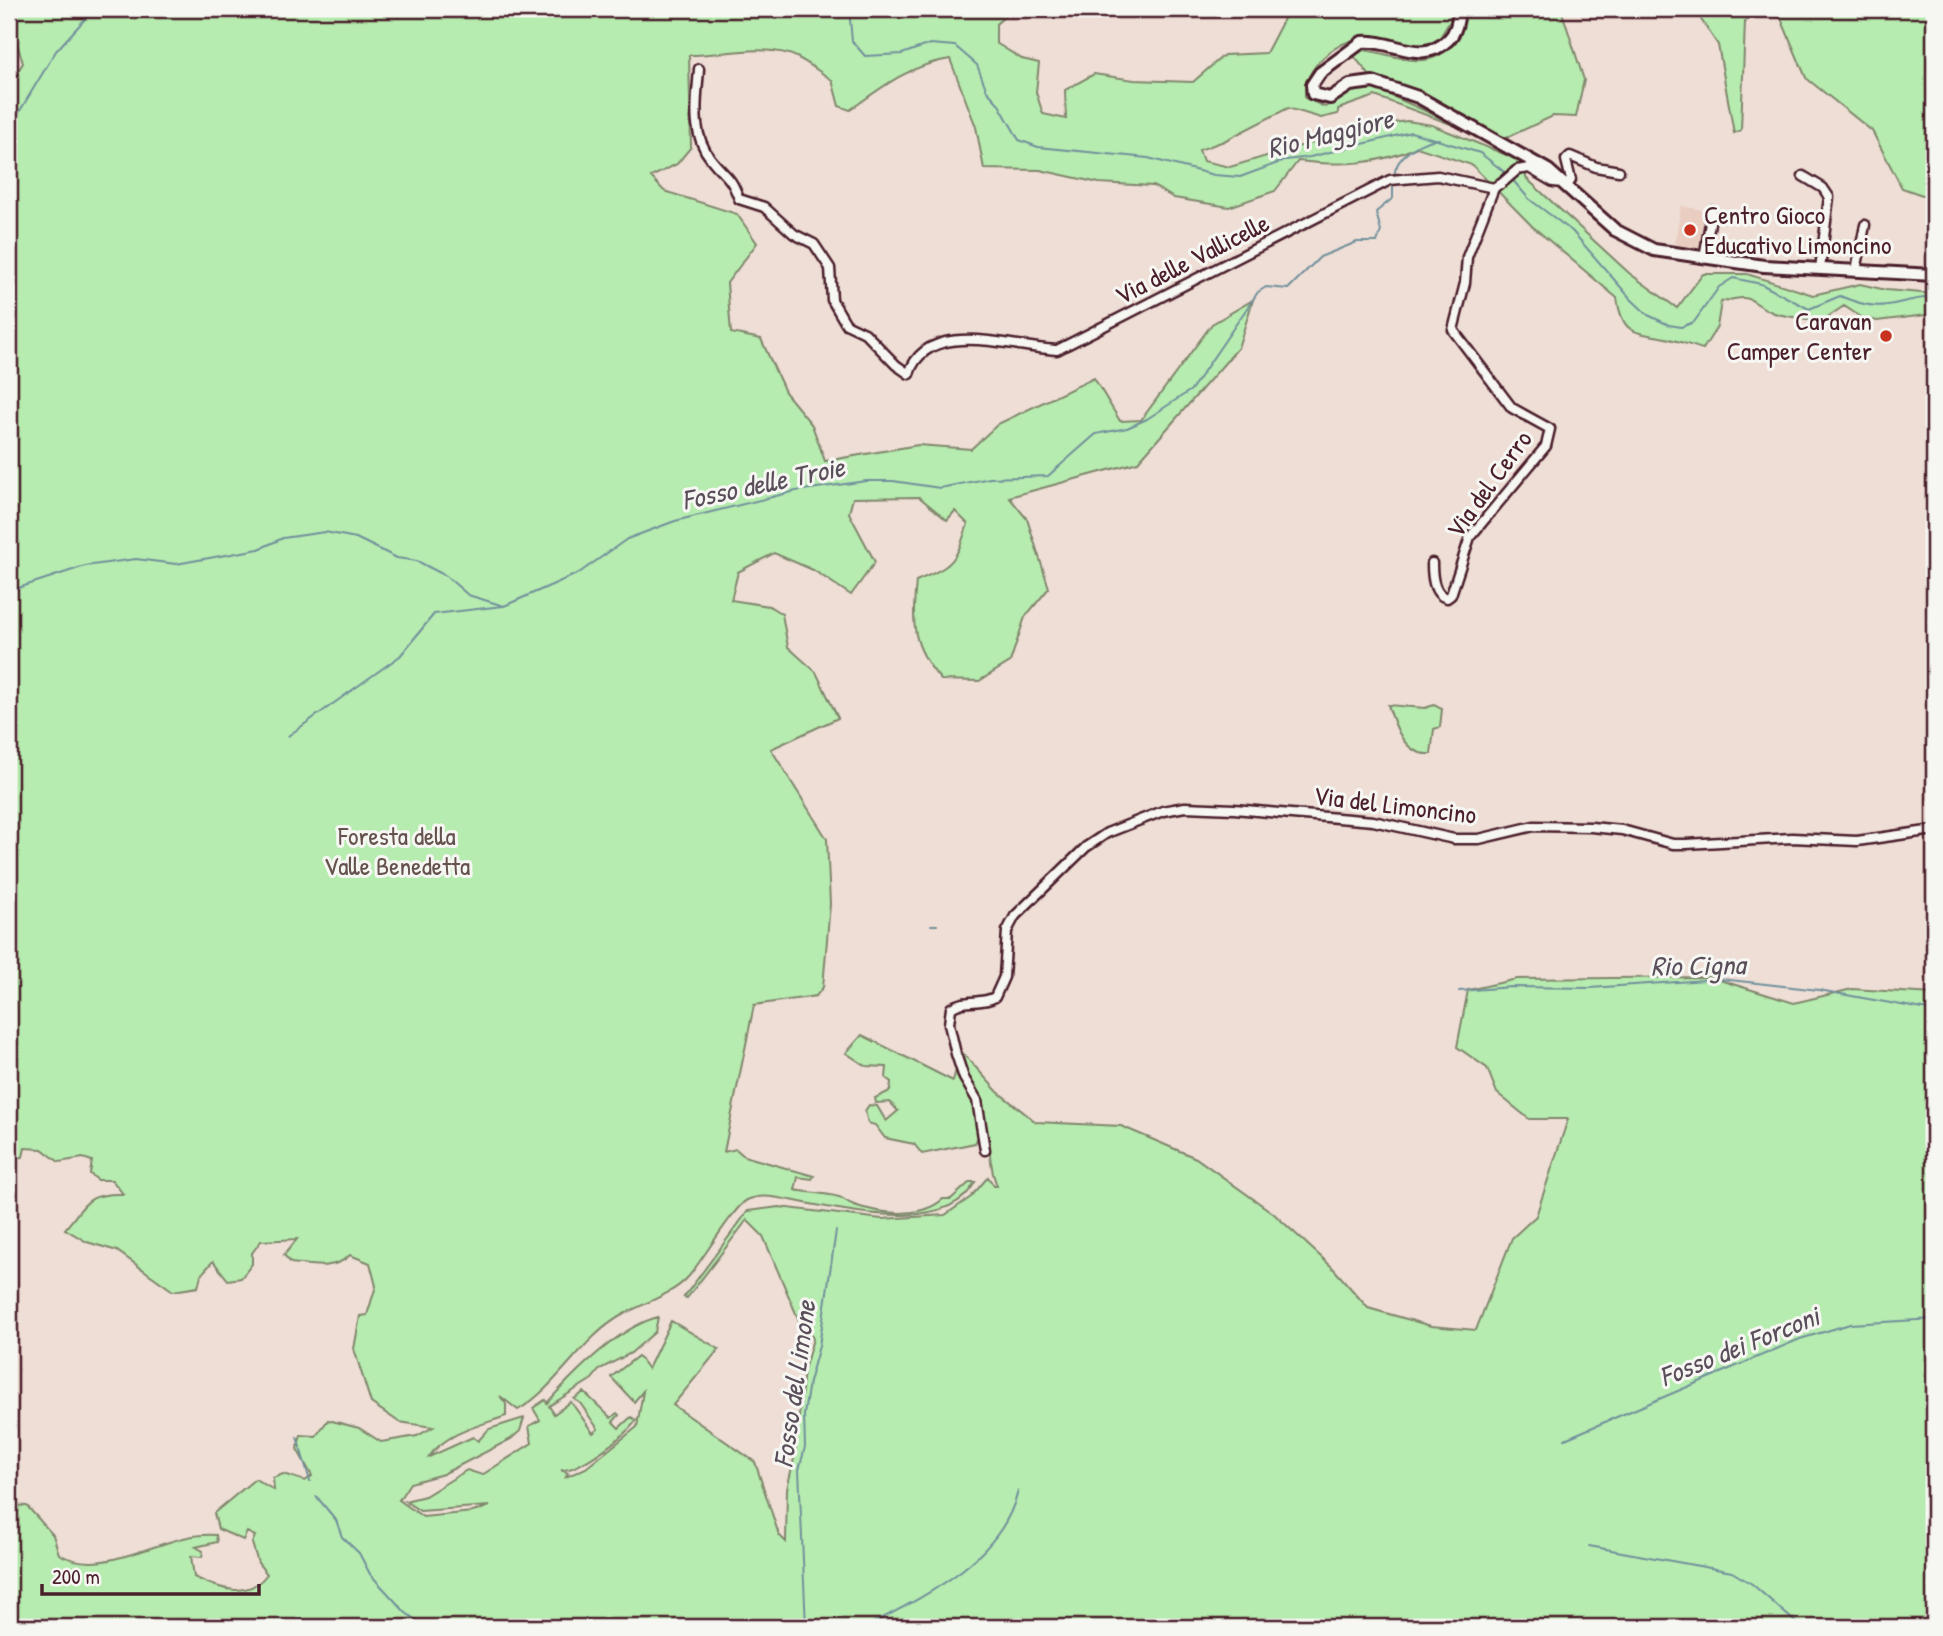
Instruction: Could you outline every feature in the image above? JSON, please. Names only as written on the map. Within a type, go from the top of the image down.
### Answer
[{"type":"main road","points":[[1458,9],[1452,36],[1437,48],[1414,51],[1363,42],[1320,72],[1312,85],[1313,94],[1330,99],[1361,82],[1387,85],[1418,97],[1539,164],[1628,239],[1654,250],[1704,258],[1820,269],[1934,275]]},
{"type":"street","name":"Via delle Vallicelle","points":[[699,69],[695,127],[711,159],[731,176],[739,199],[764,207],[794,234],[814,244],[830,268],[831,300],[846,324],[865,333],[896,365],[909,374],[912,363],[930,348],[967,337],[1017,347],[1057,349],[1390,180],[1438,176],[1498,186]]},
{"type":"street","points":[[1498,186],[1517,170],[1529,167],[1553,182],[1565,185],[1571,180],[1566,160],[1570,156],[1596,167],[1619,171]]},
{"type":"street","points":[[1803,176],[1823,188],[1829,197],[1820,269]]},
{"type":"street","name":"Via del Cerro","points":[[1432,563],[1433,579],[1439,594],[1447,598],[1451,595],[1470,537],[1546,446],[1550,436],[1550,429],[1545,424],[1512,408],[1453,330],[1465,283],[1467,257],[1498,186]]},
{"type":"street","points":[[1704,258],[1712,211]]},
{"type":"street","points":[[1856,271],[1865,225]]},
{"type":"street","name":"Via del Limoncino","points":[[985,1150],[984,1125],[977,1100],[964,1078],[956,1055],[949,1024],[951,1008],[958,1003],[982,1002],[995,997],[1004,977],[1005,946],[1010,923],[1060,869],[1107,834],[1163,811],[1185,807],[1373,821],[1454,839],[1479,839],[1534,826],[1622,830],[1673,844],[1792,838],[1857,841],[1934,830]]},
{"type":"shaded area","name":"Centro Gioco Educativo Limoncino","points":[[1681,206],[1707,211],[1700,253],[1674,249]]},
{"type":"green space","name":"Foresta della Valle Benedetta","points":[[9,9],[1013,9],[996,24],[996,43],[1022,59],[1039,63],[1036,92],[1043,114],[1066,119],[1065,90],[1094,74],[1134,80],[1193,82],[1224,55],[1266,53],[1289,9],[1451,9],[1450,21],[1437,42],[1409,45],[1366,38],[1333,50],[1309,76],[1305,98],[1325,107],[1359,88],[1376,89],[1475,133],[1375,96],[1338,109],[1338,114],[1321,118],[1288,108],[1224,141],[1199,150],[1203,161],[1230,167],[1364,127],[1407,121],[1432,125],[1526,163],[1526,178],[1629,273],[1677,308],[1703,274],[1747,274],[1813,295],[1860,284],[1886,290],[1934,294],[1934,314],[1877,321],[1861,317],[1844,306],[1829,316],[1819,330],[1815,320],[1774,313],[1747,298],[1733,299],[1721,302],[1717,327],[1703,349],[1629,328],[1622,317],[1617,298],[1532,226],[1472,165],[1417,147],[1359,163],[1298,161],[1275,191],[1229,207],[1174,198],[1153,186],[1099,183],[1040,170],[984,169],[976,127],[950,59],[909,71],[850,110],[839,106],[832,80],[789,54],[752,50],[689,55],[691,147],[677,164],[651,177],[664,191],[737,214],[757,243],[727,283],[731,333],[761,339],[785,392],[812,425],[825,461],[918,445],[971,449],[998,424],[1094,378],[1120,421],[1141,420],[1212,324],[1253,300],[1238,348],[1138,462],[1009,497],[1027,519],[1049,588],[1025,617],[1010,662],[979,681],[941,680],[924,656],[914,622],[916,581],[946,566],[960,547],[968,524],[955,511],[947,520],[919,497],[853,498],[849,513],[875,562],[851,595],[813,570],[774,553],[738,572],[731,600],[769,606],[782,614],[788,647],[816,672],[838,718],[771,749],[827,839],[830,904],[823,987],[816,996],[754,1005],[724,1152],[736,1149],[744,1156],[814,1176],[812,1179],[798,1177],[795,1190],[834,1196],[876,1211],[900,1213],[923,1210],[943,1199],[951,1199],[970,1182],[975,1182],[962,1198],[944,1208],[921,1214],[871,1214],[769,1197],[747,1200],[734,1213],[683,1282],[624,1314],[595,1335],[533,1400],[518,1410],[500,1396],[506,1404],[506,1416],[454,1436],[429,1457],[473,1437],[478,1441],[489,1429],[524,1418],[520,1431],[511,1439],[443,1474],[410,1483],[399,1500],[423,1517],[473,1512],[490,1506],[420,1511],[405,1501],[425,1496],[467,1470],[482,1475],[532,1443],[529,1426],[540,1420],[533,1408],[545,1400],[547,1403],[598,1352],[628,1330],[658,1317],[655,1332],[631,1353],[600,1369],[592,1379],[549,1406],[554,1414],[571,1402],[593,1433],[598,1429],[580,1403],[574,1399],[584,1392],[611,1418],[617,1413],[619,1415],[613,1422],[619,1428],[631,1417],[636,1420],[601,1451],[578,1465],[561,1470],[568,1473],[566,1477],[586,1468],[637,1427],[643,1391],[634,1402],[611,1377],[638,1356],[648,1369],[671,1321],[719,1349],[673,1405],[755,1462],[779,1535],[786,1542],[787,1489],[795,1454],[804,1370],[813,1339],[806,1322],[800,1323],[763,1236],[747,1220],[687,1298],[684,1297],[748,1211],[779,1207],[882,1219],[945,1215],[971,1197],[988,1177],[994,1186],[997,1186],[985,1124],[980,1125],[980,1134],[975,1143],[922,1154],[914,1144],[885,1138],[875,1125],[868,1123],[865,1111],[869,1105],[877,1106],[886,1121],[898,1111],[890,1102],[876,1103],[875,1098],[890,1091],[891,1082],[886,1078],[887,1067],[866,1066],[846,1053],[862,1035],[953,1081],[961,1051],[998,1092],[1036,1122],[1121,1126],[1196,1158],[1273,1213],[1332,1267],[1368,1308],[1431,1326],[1476,1330],[1512,1238],[1536,1216],[1568,1119],[1529,1119],[1497,1093],[1487,1068],[1457,1047],[1468,990],[1517,979],[1710,977],[1794,1003],[1852,989],[1934,994],[1934,1627],[9,1627],[9,1505],[27,1506],[53,1535],[59,1554],[77,1561],[116,1559],[197,1535],[216,1535],[217,1542],[196,1547],[203,1551],[202,1557],[191,1556],[194,1577],[223,1588],[242,1590],[259,1582],[267,1574],[258,1563],[252,1543],[255,1536],[247,1532],[243,1540],[218,1529],[214,1513],[255,1479],[274,1490],[273,1478],[283,1474],[305,1481],[312,1476],[297,1449],[301,1435],[316,1436],[328,1420],[359,1428],[381,1442],[417,1436],[433,1427],[399,1422],[371,1403],[354,1349],[360,1316],[367,1315],[376,1286],[370,1263],[350,1255],[330,1265],[291,1263],[284,1255],[297,1239],[261,1241],[252,1253],[252,1264],[241,1278],[228,1280],[213,1261],[201,1275],[198,1287],[173,1291],[117,1251],[87,1242],[65,1229],[88,1201],[101,1195],[123,1194],[112,1180],[98,1180],[90,1174],[92,1161],[83,1158],[59,1162],[42,1149],[25,1148],[23,1157],[9,1160],[9,85],[23,63],[9,18]]},
{"type":"green space","points":[[1464,9],[1561,9],[1584,80],[1576,117],[1553,116],[1504,139],[1412,91],[1370,76],[1353,55],[1355,49],[1414,60],[1434,57],[1451,46],[1457,38],[1464,19]]},
{"type":"green space","points":[[1694,9],[1759,9],[1745,21],[1741,130],[1734,133],[1718,45]]},
{"type":"green space","points":[[1777,9],[1934,9],[1934,199],[1902,188],[1872,131],[1806,78]]},
{"type":"green space","points":[[1388,705],[1425,708],[1434,705],[1442,709],[1440,727],[1434,729],[1431,754],[1414,750],[1407,745]]},
{"type":"waterway","points":[[9,129],[56,51],[94,9]]},
{"type":"waterway","name":"Rio Maggiore","points":[[849,9],[852,41],[865,56],[902,54],[930,44],[955,46],[977,65],[987,91],[998,103],[1019,140],[1038,147],[1148,158],[1214,175],[1240,177],[1286,160],[1310,157],[1411,132],[1480,153],[1507,174]]},
{"type":"waterway","name":"Fosso delle Troie","points":[[1394,176],[1399,162],[1410,150],[1439,139]]},
{"type":"waterway","name":"Rio Maggiore","points":[[1511,178],[1529,199],[1572,231],[1648,315],[1669,325],[1681,327],[1694,322],[1719,287],[1733,278],[1761,284],[1809,309],[1840,296],[1879,306],[1934,297]]},
{"type":"waterway","name":"Fosso delle Troie","points":[[9,591],[85,566],[136,559],[176,564],[259,549],[283,538],[325,532],[356,538],[397,558],[417,561],[446,576],[468,595],[504,606],[579,573],[627,539],[675,521],[796,491],[866,481],[893,481],[940,488],[990,478],[1048,476],[1096,434],[1127,428],[1147,419],[1191,390],[1258,292],[1266,287],[1288,289],[1320,257],[1357,242],[1377,242],[1381,231],[1376,212],[1393,198],[1393,182]]},
{"type":"waterway","points":[[288,736],[400,656],[434,614],[503,606]]},
{"type":"waterway","name":"Rio Cigna","points":[[931,925],[937,925]]},
{"type":"waterway","name":"Rio Cigna","points":[[1459,991],[1512,987],[1590,988],[1721,979],[1819,990],[1934,1011]]},
{"type":"waterway","name":"Fosso del Limone","points":[[806,1627],[799,1470],[805,1447],[804,1415],[809,1382],[819,1346],[836,1231]]},
{"type":"waterway","name":"Fosso dei Forconi","points":[[1565,1439],[1800,1339],[1850,1324],[1934,1319]]},
{"type":"waterway","points":[[297,1437],[310,1481]]},
{"type":"waterway","points":[[865,1627],[934,1589],[977,1557],[995,1538],[1009,1516],[1018,1491]]},
{"type":"waterway","points":[[316,1496],[336,1520],[342,1537],[359,1553],[370,1574],[406,1613],[426,1627]]},
{"type":"waterway","points":[[1589,1546],[1732,1572],[1752,1584],[1801,1627]]},
{"type":"place","name":"Centro Gioco Educativo Limoncino","points":[[1690,230]]},
{"type":"place","name":"Caravan Camper Center","points":[[1886,336]]}]
